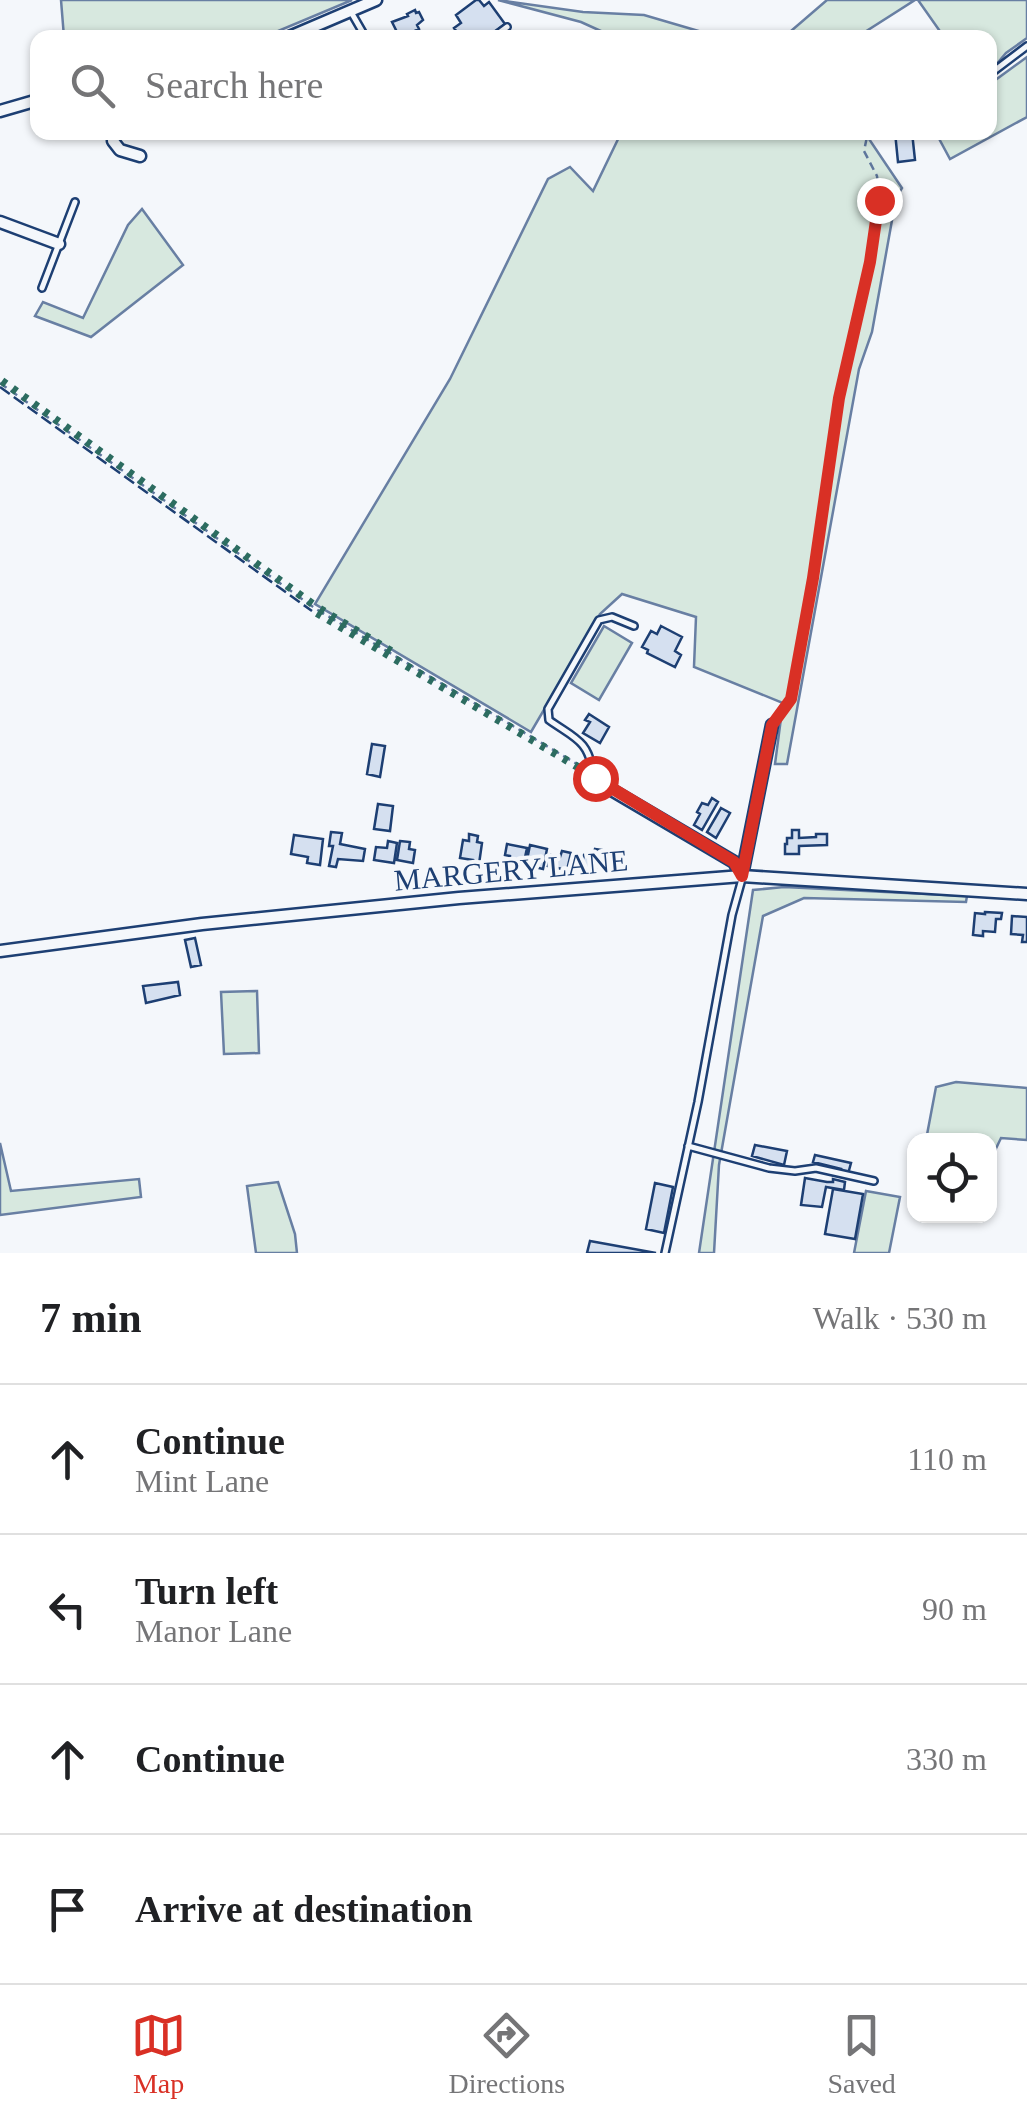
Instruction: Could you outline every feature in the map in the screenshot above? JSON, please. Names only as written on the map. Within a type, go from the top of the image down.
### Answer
[{"type":"street","points":[[305,30],[376,0]]},
{"type":"street","points":[[0,110],[30,102]]},
{"type":"street","points":[[113,140],[120,150],[140,156]]},
{"type":"street","points":[[0,222],[59,244]]},
{"type":"street","points":[[742,876],[772,725]]},
{"type":"street","points":[[593,774],[598,782],[734,862],[742,876]]},
{"type":"street","name":"MARGERY LANE","points":[[0,951],[202,924],[459,898],[742,876],[1027,894]]},
{"type":"lane","points":[[350,10],[361,30]]},
{"type":"lane","points":[[503,30],[507,27]]},
{"type":"lane","points":[[997,69],[1027,46]]},
{"type":"lane","points":[[42,288],[76,202]]},
{"type":"lane","points":[[593,774],[586,746],[549,720],[548,709],[598,620],[612,616],[634,626]]},
{"type":"lane","points":[[665,1253],[742,876]]},
{"type":"lane","points":[[688,1146],[769,1168],[816,1168],[874,1181]]},
{"type":"path","points":[[772,725],[791,699],[839,398],[870,262],[879,200],[877,176],[864,150],[866,140]]},
{"type":"path","points":[[0,383],[316,609],[593,774]]},
{"type":"shaded area","points":[[61,0],[352,0],[281,30],[63,30]]},
{"type":"shaded area","points":[[498,0],[583,12],[644,15],[695,30],[599,30]]},
{"type":"shaded area","points":[[827,0],[915,0],[868,30],[792,30]]},
{"type":"shaded area","points":[[918,0],[1027,0],[1027,38],[997,64],[997,30],[939,30]]},
{"type":"shaded area","points":[[1027,57],[1027,117],[997,133],[997,79]]},
{"type":"shaded area","points":[[618,140],[870,140],[902,188],[896,198],[872,332],[859,369],[787,764],[775,764],[783,703],[694,667],[696,617],[622,594],[600,614],[531,732],[315,604],[450,379],[548,179],[570,167],[593,191]]},
{"type":"shaded area","points":[[940,140],[985,140],[950,159]]},
{"type":"shaded area","points":[[142,209],[183,265],[91,337],[35,316],[43,302],[83,318],[128,225]]},
{"type":"shaded area","points":[[604,626],[632,643],[599,700],[571,683]]},
{"type":"shaded area","points":[[784,887],[967,896],[966,902],[804,898],[763,916],[719,1165],[714,1253],[699,1253],[753,890]]},
{"type":"shaded area","points":[[257,991],[259,1053],[224,1054],[221,992]]},
{"type":"shaded area","points":[[956,1082],[1027,1088],[1027,1140],[1001,1138],[997,1146],[997,1133],[927,1133],[936,1087]]},
{"type":"shaded area","points":[[0,1143],[11,1191],[139,1179],[141,1197],[0,1215]]},
{"type":"shaded area","points":[[278,1182],[297,1253],[256,1253],[247,1186]]},
{"type":"shaded area","points":[[866,1191],[900,1197],[889,1253],[854,1253]]},
{"type":"building","points":[[479,0],[484,6],[489,2],[505,24],[497,30],[455,30],[461,23],[456,15]]},
{"type":"building","points":[[419,12],[423,20],[417,25],[419,29],[396,30],[392,22]]},
{"type":"building","points":[[896,140],[913,140],[915,160],[898,162]]},
{"type":"building","points":[[661,626],[682,637],[675,651],[681,655],[675,667],[642,647],[651,631],[657,634]]},
{"type":"building","points":[[589,714],[609,727],[600,743],[583,733],[590,722],[585,720]]},
{"type":"building","points":[[372,744],[385,746],[380,777],[367,774]]},
{"type":"building","points":[[712,798],[718,802],[702,830],[694,825],[700,814],[697,812],[702,803],[708,805]]},
{"type":"building","points":[[378,804],[393,806],[390,831],[374,829]]},
{"type":"building","points":[[721,808],[730,813],[716,838],[707,832]]},
{"type":"building","points":[[792,830],[799,830],[799,838],[827,834],[827,845],[799,846],[799,854],[785,854]]},
{"type":"building","points":[[331,832],[342,833],[340,844],[365,849],[363,861],[338,859],[336,867],[329,866]]},
{"type":"building","points":[[469,834],[478,836],[477,842],[482,843],[479,864],[460,858],[463,840],[469,841]]},
{"type":"building","points":[[294,835],[323,839],[320,865],[307,863],[308,857],[291,854]]},
{"type":"building","points":[[388,841],[397,843],[394,863],[374,860],[376,847],[387,848]]},
{"type":"building","points":[[400,841],[410,842],[409,849],[415,850],[413,863],[397,860]]},
{"type":"building","points":[[507,844],[527,848],[524,862],[505,855]]},
{"type":"building","points":[[530,845],[547,849],[543,869],[526,865]]},
{"type":"building","points":[[595,849],[602,850],[597,872],[569,868],[571,856],[593,857]]},
{"type":"building","points":[[562,851],[571,853],[567,870],[548,866],[551,855],[560,857]]},
{"type":"building","points":[[975,913],[1002,913],[1001,919],[996,919],[995,932],[973,935]]},
{"type":"building","points":[[1012,916],[1027,917],[1027,942],[1022,942],[1023,935],[1011,934]]},
{"type":"building","points":[[195,938],[201,965],[191,967],[185,940]]},
{"type":"building","points":[[178,982],[180,995],[146,1003],[143,986]]},
{"type":"building","points":[[755,1145],[787,1151],[784,1165],[752,1156]]},
{"type":"building","points":[[815,1155],[851,1163],[848,1174],[813,1162]]},
{"type":"building","points":[[805,1178],[845,1182],[844,1190],[826,1187],[822,1207],[801,1205]]},
{"type":"building","points":[[655,1183],[673,1187],[664,1233],[646,1229]]},
{"type":"building","points":[[833,1189],[863,1194],[855,1239],[825,1234]]},
{"type":"building","points":[[590,1241],[656,1253],[587,1253]]},
{"type":"hedge","points":[[2,381],[314,605]]},
{"type":"hedge","points":[[320,609],[391,651]]},
{"type":"hedge","points":[[317,613],[588,773]]},
{"type":"fence","points":[[0,387],[312,611]]},
{"type":"route","points":[[595,778],[734,862],[742,876],[772,725],[791,699],[839,398],[870,262],[879,200]]}]
